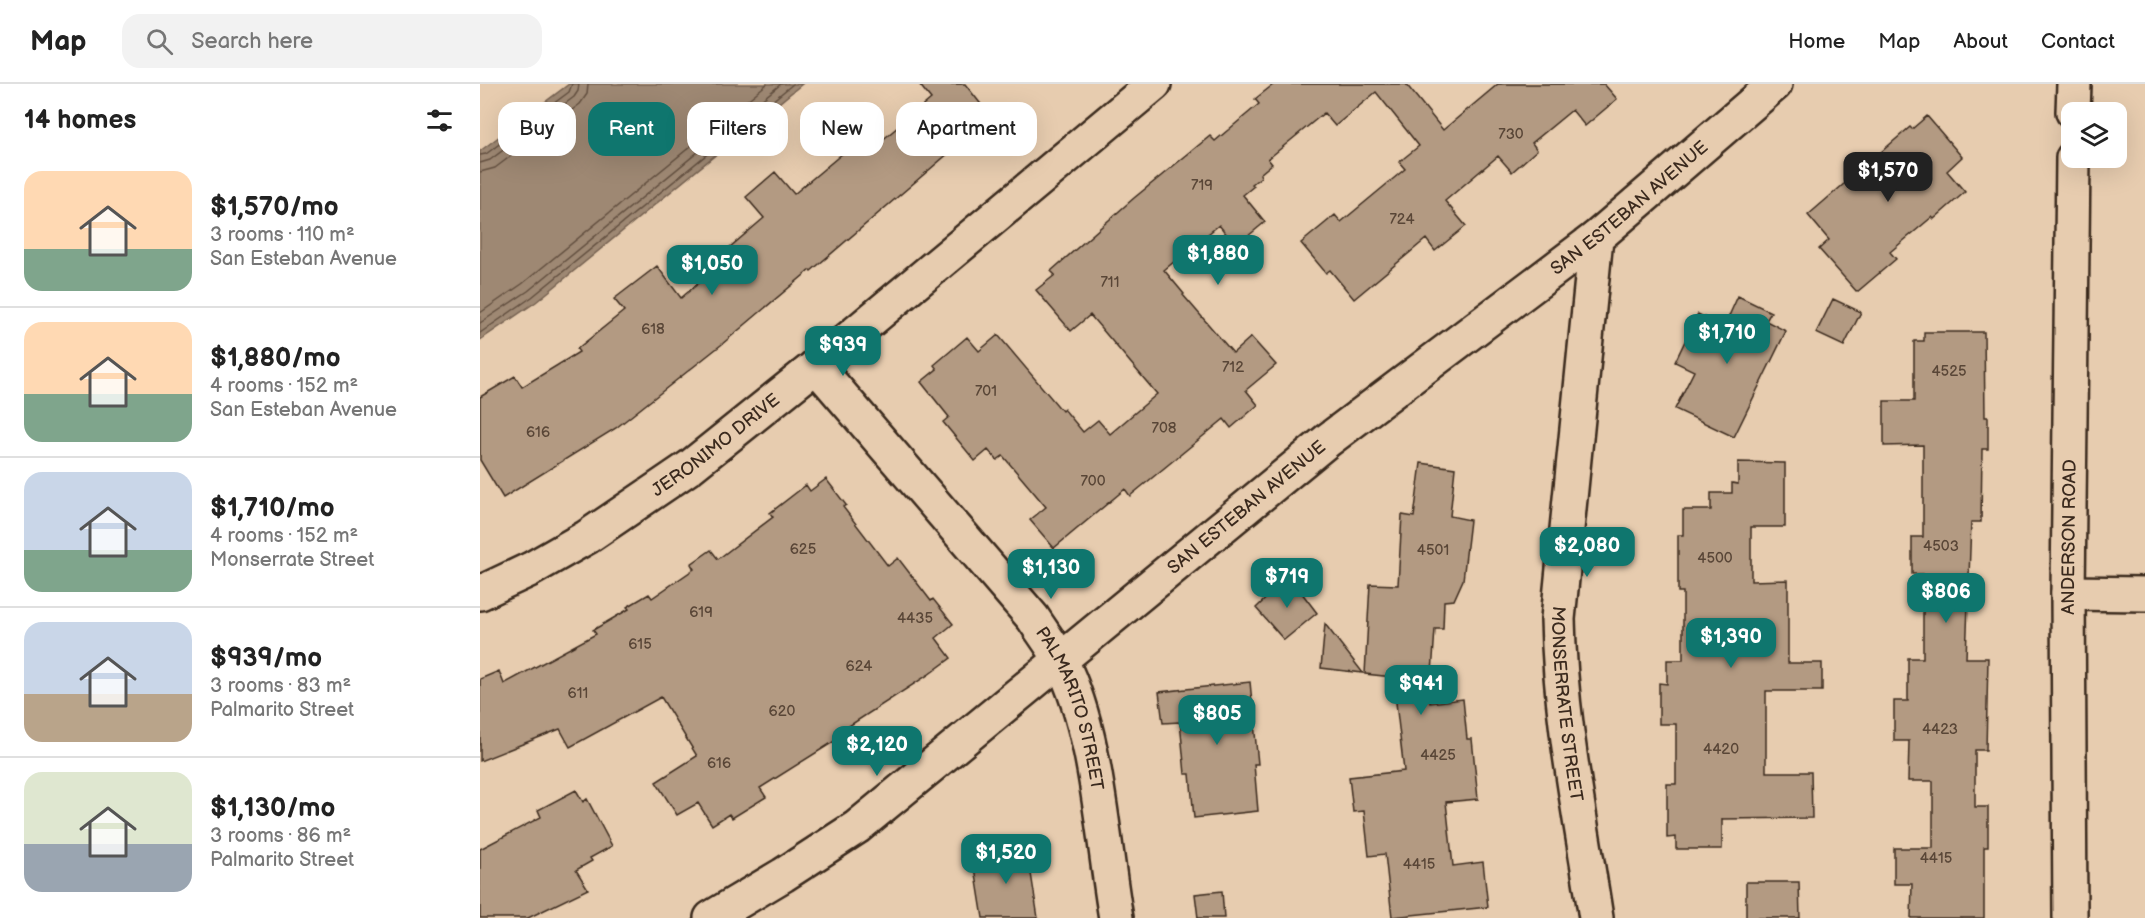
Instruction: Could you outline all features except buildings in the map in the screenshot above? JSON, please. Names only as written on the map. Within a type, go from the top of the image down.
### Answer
[{"type":"street","name":"JERONIMO DRIVE","points":[[480,593],[531,569],[587,537],[638,504],[723,442],[1154,84]]},
{"type":"street","name":"SAN ESTEBAN AVENUE","points":[[711,918],[783,875],[857,826],[1328,440],[1596,238],[1774,84]]},
{"type":"street","points":[[2073,102],[2074,84]]},
{"type":"street","name":"ANDERSON ROAD","points":[[2070,918],[2068,593],[2073,168]]},
{"type":"street","name":"MONSERRATE STREET","points":[[1596,238],[1558,619],[1559,658],[1566,729],[1596,918]]},
{"type":"street","name":"PALMARITO STREET","points":[[816,366],[1033,618],[1061,660],[1083,723],[1093,769],[1116,918]]},
{"type":"street","points":[[2068,593],[2145,594]]},
{"type":"water","points":[[569,84],[802,84],[780,102],[687,102],[687,156],[714,156],[536,302],[480,340],[480,151],[498,137],[498,156],[576,156],[576,102],[545,102]]}]
